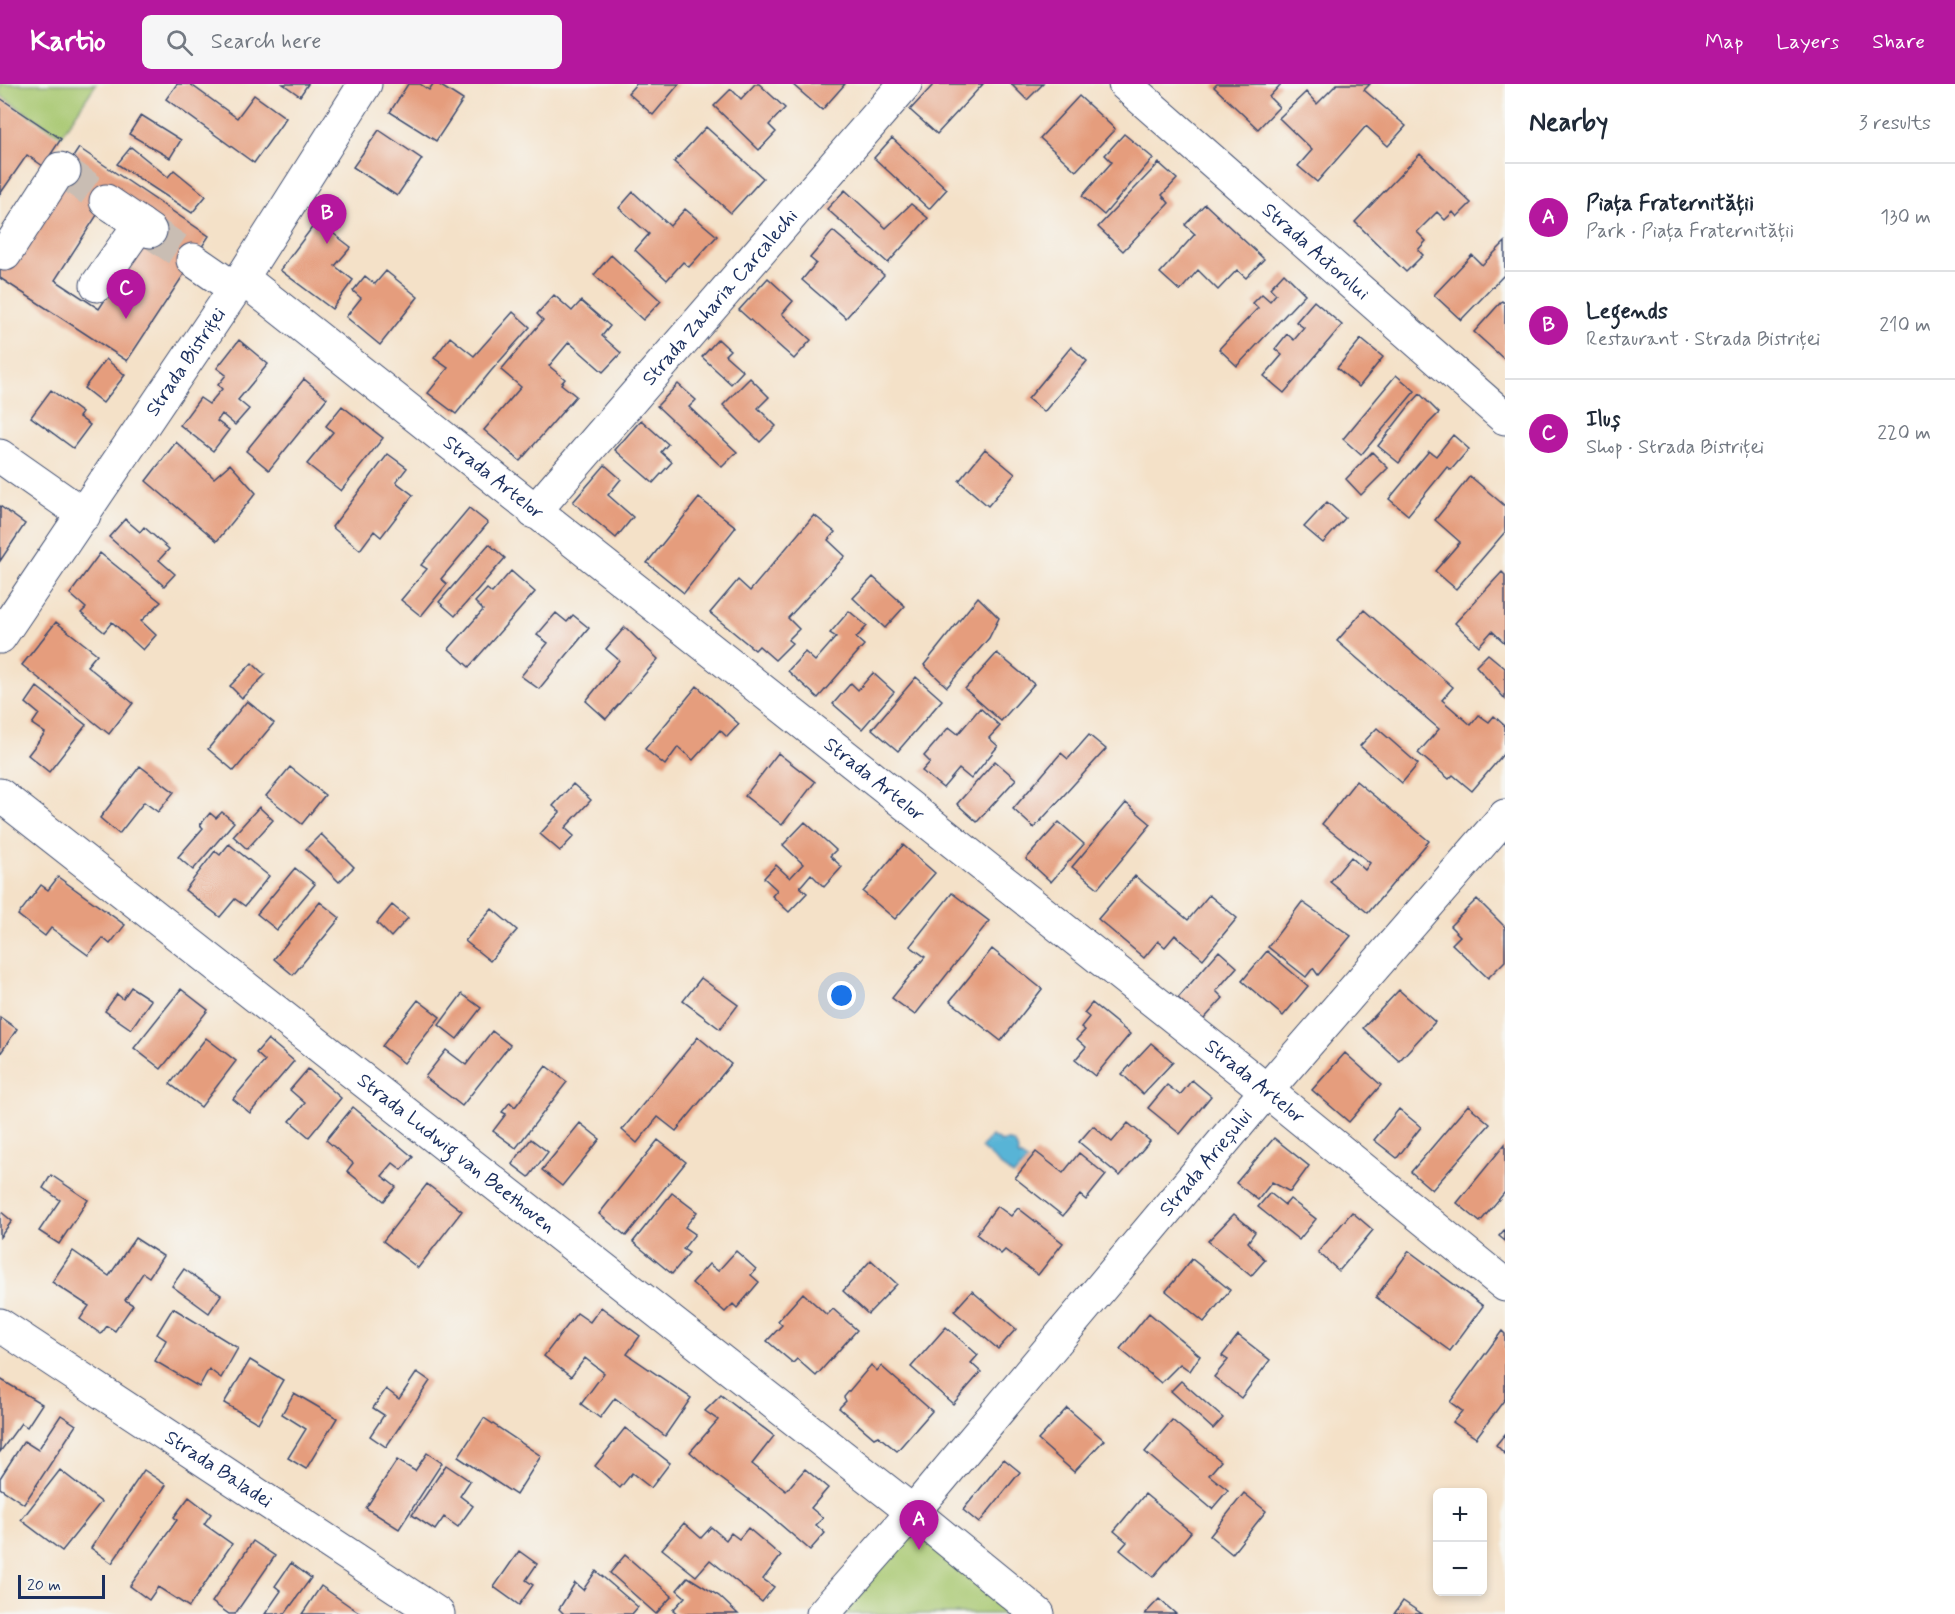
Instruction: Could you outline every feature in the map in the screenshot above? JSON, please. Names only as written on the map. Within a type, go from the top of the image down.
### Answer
[{"type":"street","name":"Strada Bistriței","points":[[0,638],[239,283],[365,84]]},
{"type":"street","name":"Strada Zaharia Carcalechi","points":[[534,512],[905,84]]},
{"type":"street","name":"Strada Actorului","points":[[1125,84],[1505,418]]},
{"type":"street","points":[[5,254],[60,169],[64,171]]},
{"type":"street","points":[[97,285],[145,227],[106,201]]},
{"type":"street","name":"Strada Artelor","points":[[193,260],[239,283],[534,512],[1266,1091],[1505,1285]]},
{"type":"street","points":[[0,456],[84,515]]},
{"type":"street","name":"Strada Ludwig van Beethoven","points":[[0,795],[913,1512],[1038,1614]]},
{"type":"street","name":"Strada Arieșului","points":[[823,1614],[913,1512],[1266,1091],[1505,816]]},
{"type":"street","name":"Strada Baladei","points":[[0,1325],[438,1614]]},
{"type":"green space","points":[[0,84],[96,84],[61,136],[0,95]]},
{"type":"green space","points":[[913,1512],[1038,1614],[823,1614]]},
{"type":"water","points":[[991,1136],[1001,1142],[1014,1143],[1018,1155],[1027,1161],[1013,1176],[981,1148]]},
{"type":"building","points":[[177,84],[190,84],[237,118],[254,95],[286,118],[254,163],[166,99]]},
{"type":"building","points":[[283,84],[308,84],[300,96]]},
{"type":"building","points":[[408,84],[420,84],[429,90],[433,84],[438,84],[463,100],[436,141],[390,112]]},
{"type":"building","points":[[636,84],[679,84],[653,115],[628,93]]},
{"type":"building","points":[[755,84],[759,84],[785,108],[769,125],[776,132],[759,150],[714,106],[731,89],[741,99]]},
{"type":"building","points":[[792,84],[845,84],[822,110]]},
{"type":"building","points":[[934,84],[983,84],[937,134],[910,110]]},
{"type":"building","points":[[1011,84],[1043,84],[1027,100]]},
{"type":"building","points":[[1217,84],[1281,84],[1269,97],[1279,107],[1258,129],[1214,87]]},
{"type":"building","points":[[1337,84],[1370,84],[1364,90],[1406,126],[1388,146],[1366,126],[1317,182],[1298,166],[1312,150],[1279,118],[1306,92],[1317,104]]},
{"type":"building","points":[[1079,96],[1115,129],[1076,171],[1040,138]]},
{"type":"building","points":[[0,98],[61,139],[43,166],[27,155],[0,194]]},
{"type":"building","points":[[141,115],[181,140],[170,158],[129,134]]},
{"type":"building","points":[[706,127],[763,178],[731,213],[674,162]]},
{"type":"building","points":[[379,130],[422,159],[397,196],[353,167]]},
{"type":"building","points":[[1124,134],[1153,158],[1104,215],[1082,196],[1112,162],[1105,155]]},
{"type":"building","points":[[892,138],[947,189],[929,209],[874,158]]},
{"type":"building","points":[[131,147],[168,177],[174,170],[206,196],[192,213],[117,164]]},
{"type":"building","points":[[79,148],[209,236],[127,361],[0,278],[0,268]],"holes":[[[106,201],[150,231],[99,309],[55,280]]]},
{"type":"building","points":[[1420,154],[1471,203],[1457,217],[1453,212],[1445,220],[1437,212],[1417,232],[1426,241],[1418,250],[1423,255],[1406,272],[1355,222]]},
{"type":"building","points":[[1159,163],[1177,179],[1162,195],[1169,203],[1123,251],[1098,227]]},
{"type":"building","points":[[845,190],[886,228],[911,204],[928,218],[888,263],[827,209]]},
{"type":"building","points":[[633,192],[670,226],[685,209],[717,236],[689,267],[683,262],[667,280],[635,250],[649,234],[619,208]]},
{"type":"building","points":[[1205,204],[1264,259],[1246,278],[1237,270],[1218,290],[1198,270],[1180,291],[1160,273],[1195,234],[1185,225]]},
{"type":"building","points":[[317,221],[351,247],[335,266],[353,280],[332,309],[280,270]]},
{"type":"building","points":[[833,231],[884,275],[846,318],[802,280],[816,263],[810,258]]},
{"type":"building","points":[[1505,242],[1505,274],[1461,320],[1434,295],[1472,255],[1482,265]]},
{"type":"building","points":[[611,255],[661,301],[643,320],[594,275]]},
{"type":"building","points":[[386,271],[418,297],[380,345],[346,317],[361,298],[353,291],[365,276],[375,284]]},
{"type":"building","points":[[1284,273],[1305,294],[1237,366],[1219,349],[1258,308],[1253,303],[1262,294],[1270,301],[1276,294],[1270,288]]},
{"type":"building","points":[[768,278],[793,301],[782,314],[811,340],[794,359],[739,310]]},
{"type":"building","points":[[554,295],[572,311],[581,301],[610,326],[602,336],[621,353],[603,372],[569,342],[549,366],[565,379],[561,384],[576,396],[520,461],[484,430],[521,387],[501,370],[543,320],[537,314]]},
{"type":"building","points":[[1314,301],[1342,325],[1284,393],[1264,376],[1282,355],[1275,349],[1287,334],[1294,340],[1304,328],[1296,322]]},
{"type":"building","points":[[1502,301],[1505,303],[1505,360],[1474,332]]},
{"type":"building","points":[[513,312],[530,327],[456,414],[428,393],[448,368],[434,358],[450,337],[474,356]]},
{"type":"building","points":[[718,339],[730,350],[725,355],[743,371],[731,384],[702,357]]},
{"type":"building","points":[[1361,339],[1383,357],[1359,387],[1337,368]]},
{"type":"building","points":[[239,340],[268,364],[238,400],[249,409],[235,425],[222,414],[217,421],[229,430],[213,451],[180,425],[200,398],[209,404],[222,389],[218,385],[226,375],[217,368]]},
{"type":"building","points":[[1071,347],[1087,361],[1044,412],[1028,399]]},
{"type":"building","points":[[106,359],[125,375],[103,403],[84,388]]},
{"type":"building","points":[[1396,375],[1415,391],[1361,455],[1343,439]]},
{"type":"building","points":[[750,378],[769,397],[758,408],[776,426],[760,442],[723,405]]},
{"type":"building","points":[[304,379],[327,398],[269,470],[246,451]]},
{"type":"building","points":[[678,384],[696,400],[689,407],[737,452],[722,467],[657,406]]},
{"type":"building","points":[[51,390],[82,413],[79,417],[90,425],[73,448],[31,417]]},
{"type":"building","points":[[1420,394],[1439,413],[1399,463],[1378,446]]},
{"type":"building","points":[[342,406],[383,438],[341,491],[307,464],[333,432],[326,426]]},
{"type":"building","points":[[641,420],[668,444],[661,452],[672,462],[653,483],[615,450]]},
{"type":"building","points":[[1453,435],[1469,449],[1451,470],[1447,467],[1408,515],[1389,499],[1429,451],[1436,456]]},
{"type":"building","points":[[176,442],[214,478],[230,464],[256,493],[217,541],[146,481]]},
{"type":"building","points":[[985,449],[1015,474],[988,506],[959,481]]},
{"type":"building","points":[[1372,452],[1388,468],[1361,495],[1346,479]]},
{"type":"building","points":[[388,454],[407,468],[396,482],[413,495],[381,537],[374,531],[360,550],[332,527]]},
{"type":"building","points":[[605,465],[621,479],[608,495],[633,517],[616,538],[573,502]]},
{"type":"building","points":[[1470,476],[1505,506],[1505,532],[1456,589],[1435,571],[1460,542],[1435,520]]},
{"type":"building","points":[[699,498],[736,527],[684,593],[647,563]]},
{"type":"building","points":[[1327,502],[1345,518],[1323,543],[1304,527]]},
{"type":"building","points":[[0,506],[25,524],[0,561]]},
{"type":"building","points":[[469,508],[488,523],[441,579],[447,584],[421,616],[401,600],[427,569],[421,565]]},
{"type":"building","points":[[814,515],[835,532],[828,540],[845,556],[788,618],[799,629],[788,640],[792,643],[775,660],[759,646],[755,650],[710,613],[738,580],[750,591]]},
{"type":"building","points":[[125,519],[140,532],[144,527],[169,549],[159,560],[175,574],[164,586],[109,537]]},
{"type":"building","points":[[489,544],[505,558],[455,616],[439,602]]},
{"type":"building","points":[[100,553],[161,602],[141,621],[156,635],[143,650],[112,622],[104,632],[81,613],[86,608],[70,594]]},
{"type":"building","points":[[511,571],[535,592],[469,667],[449,649],[483,610],[475,602],[487,589],[492,593]]},
{"type":"building","points":[[1502,572],[1505,575],[1505,643],[1492,631],[1479,646],[1455,623]]},
{"type":"building","points":[[873,577],[905,606],[885,628],[853,598]]},
{"type":"building","points":[[978,597],[999,618],[989,638],[947,687],[924,665]]},
{"type":"building","points":[[1364,610],[1453,687],[1442,700],[1471,725],[1479,715],[1489,722],[1494,716],[1505,726],[1505,752],[1472,791],[1453,775],[1449,779],[1418,753],[1439,729],[1337,641]]},
{"type":"building","points":[[849,611],[867,626],[856,638],[864,645],[818,698],[788,671],[805,652],[815,661],[836,637],[830,633]]},
{"type":"building","points":[[556,613],[567,622],[573,615],[589,628],[539,689],[521,676],[548,643],[537,635]]},
{"type":"building","points":[[56,622],[97,654],[87,666],[133,703],[109,734],[22,665]]},
{"type":"building","points":[[625,627],[658,659],[606,719],[586,701],[619,660],[606,649]]},
{"type":"building","points":[[997,653],[1034,684],[1001,721],[965,689]]},
{"type":"building","points":[[1488,654],[1505,668],[1505,699],[1476,666]]},
{"type":"building","points":[[252,663],[265,675],[242,698],[230,686]]},
{"type":"building","points":[[873,673],[894,692],[862,729],[833,704],[851,683],[858,690]]},
{"type":"building","points":[[916,677],[942,700],[898,751],[872,729]]},
{"type":"building","points":[[697,686],[739,724],[727,737],[720,730],[693,760],[678,747],[665,765],[645,749]]},
{"type":"building","points":[[37,687],[86,725],[49,772],[28,755],[45,733],[32,724],[39,714],[26,703]]},
{"type":"building","points":[[247,701],[274,723],[234,771],[208,749]]},
{"type":"building","points":[[980,708],[1000,726],[989,738],[998,746],[971,779],[959,769],[943,788],[922,771],[930,762],[924,756],[949,727],[958,734]]},
{"type":"building","points":[[1377,728],[1418,764],[1402,783],[1360,746]]},
{"type":"building","points":[[1089,735],[1106,749],[1034,828],[1013,809],[1061,753],[1068,759]]},
{"type":"building","points":[[778,753],[815,782],[782,825],[745,796]]},
{"type":"building","points":[[995,761],[1016,779],[977,822],[957,804]]},
{"type":"building","points":[[140,766],[174,792],[158,812],[144,802],[119,834],[100,818]]},
{"type":"building","points":[[290,767],[325,795],[302,824],[266,796]]},
{"type":"building","points":[[1356,781],[1429,841],[1368,913],[1330,882],[1351,857],[1365,870],[1370,863],[1322,824]]},
{"type":"building","points":[[573,784],[591,800],[565,828],[574,836],[560,851],[540,834],[560,812],[553,806]]},
{"type":"building","points":[[1126,803],[1151,824],[1098,888],[1072,867]]},
{"type":"building","points":[[259,807],[273,820],[247,849],[233,836]]},
{"type":"building","points":[[222,812],[234,822],[193,870],[178,857],[203,828],[200,825],[210,813],[216,818]]},
{"type":"building","points":[[805,822],[836,850],[830,856],[842,867],[824,887],[811,874],[800,887],[807,893],[789,912],[772,896],[777,890],[764,878],[776,865],[790,878],[803,864],[783,845]]},
{"type":"building","points":[[1059,822],[1084,844],[1051,882],[1026,859]]},
{"type":"building","points":[[321,834],[354,867],[339,882],[306,849]]},
{"type":"building","points":[[229,844],[269,876],[245,906],[235,899],[220,917],[185,890],[215,851],[220,855]]},
{"type":"building","points":[[903,845],[935,873],[895,919],[863,892]]},
{"type":"building","points":[[295,868],[315,884],[277,930],[257,914]]},
{"type":"building","points":[[1135,876],[1188,920],[1209,895],[1237,918],[1203,959],[1175,935],[1165,947],[1158,941],[1144,958],[1098,919]]},
{"type":"building","points":[[58,877],[125,925],[110,944],[103,938],[88,955],[51,928],[45,936],[18,915],[41,885],[48,890]]},
{"type":"building","points":[[952,893],[989,921],[915,1015],[892,998],[925,957],[910,946]]},
{"type":"building","points":[[1477,899],[1505,927],[1505,961],[1488,978],[1452,944],[1460,936],[1450,926]]},
{"type":"building","points":[[320,902],[340,918],[293,975],[274,959]]},
{"type":"building","points":[[1302,902],[1351,936],[1318,975],[1313,968],[1306,977],[1268,947]]},
{"type":"building","points":[[392,905],[408,918],[391,937],[377,923]]},
{"type":"building","points":[[492,909],[517,930],[490,961],[465,941]]},
{"type":"building","points":[[992,949],[1042,989],[1001,1041],[950,1001]]},
{"type":"building","points":[[1219,951],[1237,967],[1216,991],[1223,998],[1203,1020],[1178,998]]},
{"type":"building","points":[[1267,951],[1308,986],[1283,1016],[1242,981]]},
{"type":"building","points":[[701,978],[738,1005],[720,1029],[683,1001]]},
{"type":"building","points":[[131,987],[151,1000],[131,1029],[105,1011],[117,994],[123,999]]},
{"type":"building","points":[[181,989],[208,1010],[161,1069],[134,1048]]},
{"type":"building","points":[[1399,990],[1435,1022],[1399,1061],[1363,1028]]},
{"type":"building","points":[[462,994],[481,1008],[457,1039],[439,1025]]},
{"type":"building","points":[[418,1000],[440,1017],[404,1063],[382,1046]]},
{"type":"building","points":[[1092,1003],[1130,1034],[1095,1076],[1075,1060],[1086,1047],[1077,1039],[1085,1030],[1081,1027],[1089,1017],[1084,1013]]},
{"type":"building","points":[[0,1017],[17,1029],[0,1054]]},
{"type":"building","points":[[492,1031],[510,1045],[462,1106],[425,1077],[446,1050],[466,1065]]},
{"type":"building","points":[[698,1037],[731,1064],[676,1131],[658,1117],[637,1143],[622,1130]]},
{"type":"building","points":[[206,1038],[236,1061],[201,1107],[170,1084]]},
{"type":"building","points":[[268,1039],[294,1061],[250,1113],[233,1099],[265,1061],[256,1053]]},
{"type":"building","points":[[1151,1043],[1173,1062],[1143,1094],[1122,1074]]},
{"type":"building","points":[[1345,1053],[1381,1085],[1349,1122],[1312,1090]]},
{"type":"building","points":[[546,1066],[567,1082],[516,1148],[493,1131],[506,1114],[502,1112],[510,1102],[515,1107]]},
{"type":"building","points":[[308,1069],[341,1098],[309,1137],[290,1121],[305,1103],[290,1090]]},
{"type":"building","points":[[1192,1080],[1211,1096],[1180,1134],[1148,1108],[1167,1085],[1180,1095]]},
{"type":"building","points":[[1468,1105],[1490,1124],[1432,1190],[1411,1172]]},
{"type":"building","points":[[353,1107],[413,1157],[402,1170],[393,1163],[382,1176],[396,1187],[384,1201],[347,1171],[353,1163],[326,1140]]},
{"type":"building","points":[[1399,1109],[1421,1127],[1397,1158],[1374,1140]]},
{"type":"building","points":[[580,1123],[600,1139],[562,1186],[542,1170]]},
{"type":"building","points":[[1128,1123],[1150,1141],[1120,1176],[1079,1142],[1093,1126],[1112,1142]]},
{"type":"building","points":[[1274,1138],[1309,1166],[1290,1192],[1272,1182],[1258,1200],[1236,1183]]},
{"type":"building","points":[[531,1139],[548,1152],[529,1177],[512,1164]]},
{"type":"building","points":[[658,1140],[686,1162],[626,1236],[599,1214]]},
{"type":"building","points":[[1505,1144],[1505,1192],[1480,1222],[1457,1203]]},
{"type":"building","points":[[1036,1152],[1063,1173],[1079,1153],[1106,1175],[1086,1200],[1080,1195],[1063,1216],[1015,1178]]},
{"type":"building","points":[[51,1175],[88,1200],[59,1244],[39,1231],[60,1200],[43,1188]]},
{"type":"building","points":[[427,1184],[462,1211],[418,1268],[383,1241]]},
{"type":"building","points":[[672,1193],[697,1212],[685,1227],[695,1234],[683,1249],[689,1253],[672,1274],[633,1242]]},
{"type":"building","points":[[1270,1193],[1285,1205],[1290,1199],[1316,1219],[1299,1240],[1258,1207]]},
{"type":"building","points":[[997,1206],[1011,1216],[1018,1208],[1063,1243],[1038,1275],[1005,1250],[1001,1254],[976,1234]]},
{"type":"building","points":[[0,1211],[12,1221],[0,1237]]},
{"type":"building","points":[[1352,1212],[1373,1230],[1339,1271],[1318,1252]]},
{"type":"building","points":[[1234,1214],[1255,1232],[1248,1242],[1265,1260],[1251,1276],[1208,1241]]},
{"type":"building","points":[[1505,1229],[1505,1241],[1499,1236]]},
{"type":"building","points":[[135,1238],[163,1256],[149,1277],[143,1273],[125,1300],[133,1305],[115,1331],[107,1326],[101,1334],[80,1319],[89,1306],[52,1282],[73,1251],[109,1276]]},
{"type":"building","points":[[736,1251],[756,1269],[751,1275],[759,1282],[737,1308],[733,1304],[725,1312],[692,1283],[709,1264],[718,1271]]},
{"type":"building","points":[[1409,1251],[1483,1306],[1450,1351],[1376,1297]]},
{"type":"building","points":[[1192,1259],[1230,1290],[1204,1322],[1166,1291]]},
{"type":"building","points":[[871,1260],[897,1284],[868,1314],[843,1291]]},
{"type":"building","points":[[184,1269],[221,1295],[209,1313],[172,1286]]},
{"type":"building","points":[[972,1291],[1016,1329],[998,1349],[954,1311]]},
{"type":"building","points":[[803,1293],[827,1315],[833,1309],[857,1330],[816,1376],[797,1359],[793,1363],[767,1341],[782,1325],[778,1321]]},
{"type":"building","points":[[601,1307],[640,1336],[627,1354],[691,1398],[665,1436],[615,1398],[600,1418],[581,1404],[604,1373],[585,1358],[571,1377],[544,1356],[577,1313],[590,1322]]},
{"type":"building","points":[[173,1308],[238,1348],[221,1378],[209,1369],[199,1387],[155,1361],[166,1340],[157,1334]]},
{"type":"building","points":[[1149,1313],[1200,1356],[1190,1371],[1180,1364],[1161,1383],[1120,1349]]},
{"type":"building","points":[[946,1327],[978,1355],[971,1363],[981,1372],[953,1404],[911,1367]]},
{"type":"building","points":[[1502,1331],[1505,1334],[1505,1399],[1476,1438],[1453,1422],[1462,1411],[1450,1402]]},
{"type":"building","points":[[1238,1335],[1270,1360],[1241,1398],[1214,1377],[1228,1360],[1222,1356]]},
{"type":"building","points":[[250,1360],[283,1380],[258,1423],[224,1403]]},
{"type":"building","points":[[871,1365],[877,1371],[881,1366],[932,1411],[897,1451],[878,1436],[874,1438],[839,1408],[846,1401],[844,1397]]},
{"type":"building","points":[[417,1372],[430,1381],[386,1447],[370,1436],[384,1415],[373,1408],[386,1389],[399,1399]]},
{"type":"building","points":[[0,1379],[42,1404],[27,1427],[21,1423],[0,1452]]},
{"type":"building","points":[[1181,1381],[1223,1418],[1213,1429],[1171,1391]]},
{"type":"building","points":[[294,1393],[337,1418],[306,1469],[288,1458],[306,1429],[282,1414]]},
{"type":"building","points":[[721,1395],[774,1436],[752,1464],[786,1491],[805,1469],[828,1488],[811,1508],[823,1518],[816,1525],[825,1533],[810,1550],[690,1452],[718,1420],[705,1411]]},
{"type":"building","points":[[1067,1408],[1104,1440],[1074,1472],[1038,1440]]},
{"type":"building","points":[[61,1415],[76,1425],[24,1504],[0,1488],[0,1478],[24,1441],[38,1450]]},
{"type":"building","points":[[484,1418],[541,1456],[516,1495],[458,1457]]},
{"type":"building","points":[[1172,1420],[1221,1461],[1209,1475],[1228,1490],[1212,1509],[1145,1452]]},
{"type":"building","points":[[625,1428],[670,1463],[651,1488],[632,1473],[620,1488],[595,1466]]},
{"type":"building","points":[[1505,1434],[1505,1454],[1496,1445]]},
{"type":"building","points":[[427,1453],[442,1463],[399,1529],[366,1508],[397,1460],[415,1471]]},
{"type":"building","points":[[1004,1459],[1020,1472],[979,1523],[963,1510]]},
{"type":"building","points":[[446,1465],[470,1481],[460,1496],[473,1506],[458,1527],[444,1517],[435,1530],[412,1515]]},
{"type":"building","points":[[60,1470],[101,1502],[62,1551],[21,1520]]},
{"type":"building","points":[[144,1470],[166,1485],[112,1563],[91,1548]]},
{"type":"building","points":[[1244,1493],[1266,1511],[1232,1554],[1210,1536]]},
{"type":"building","points":[[1145,1494],[1191,1532],[1153,1577],[1120,1550],[1127,1542],[1114,1531]]},
{"type":"building","points":[[189,1497],[211,1514],[204,1524],[232,1544],[189,1607],[158,1587],[149,1600],[130,1586],[177,1520],[174,1517]]},
{"type":"building","points":[[684,1523],[701,1538],[711,1527],[726,1540],[731,1533],[739,1539],[748,1528],[781,1556],[763,1579],[774,1587],[762,1602],[710,1560],[696,1576],[662,1549]]},
{"type":"building","points":[[253,1541],[275,1556],[235,1614],[229,1614],[212,1602]]},
{"type":"building","points":[[519,1551],[537,1564],[526,1580],[533,1585],[519,1605],[494,1587]]},
{"type":"building","points":[[625,1555],[672,1596],[656,1614],[610,1573]]},
{"type":"building","points":[[291,1563],[311,1578],[285,1614],[265,1614],[281,1591],[275,1586]]},
{"type":"building","points":[[596,1571],[638,1607],[632,1614],[564,1614],[559,1609],[575,1583],[583,1590]]},
{"type":"building","points":[[688,1577],[719,1596],[738,1614],[678,1614],[673,1610],[685,1597],[677,1590]]},
{"type":"building","points":[[321,1586],[351,1607],[362,1614],[302,1614]]},
{"type":"building","points":[[1159,1599],[1176,1614],[1145,1614]]},
{"type":"building","points":[[1403,1601],[1422,1614],[1394,1614]]},
{"type":"tunnel","points":[[64,171],[106,201]]},
{"type":"tunnel","points":[[150,231],[193,260]]},
{"type":"place","name":"Legends","points":[[327,244]]},
{"type":"place","name":"Iluș","points":[[126,319]]},
{"type":"place","name":"Piața Fraternității","points":[[919,1550]]}]
